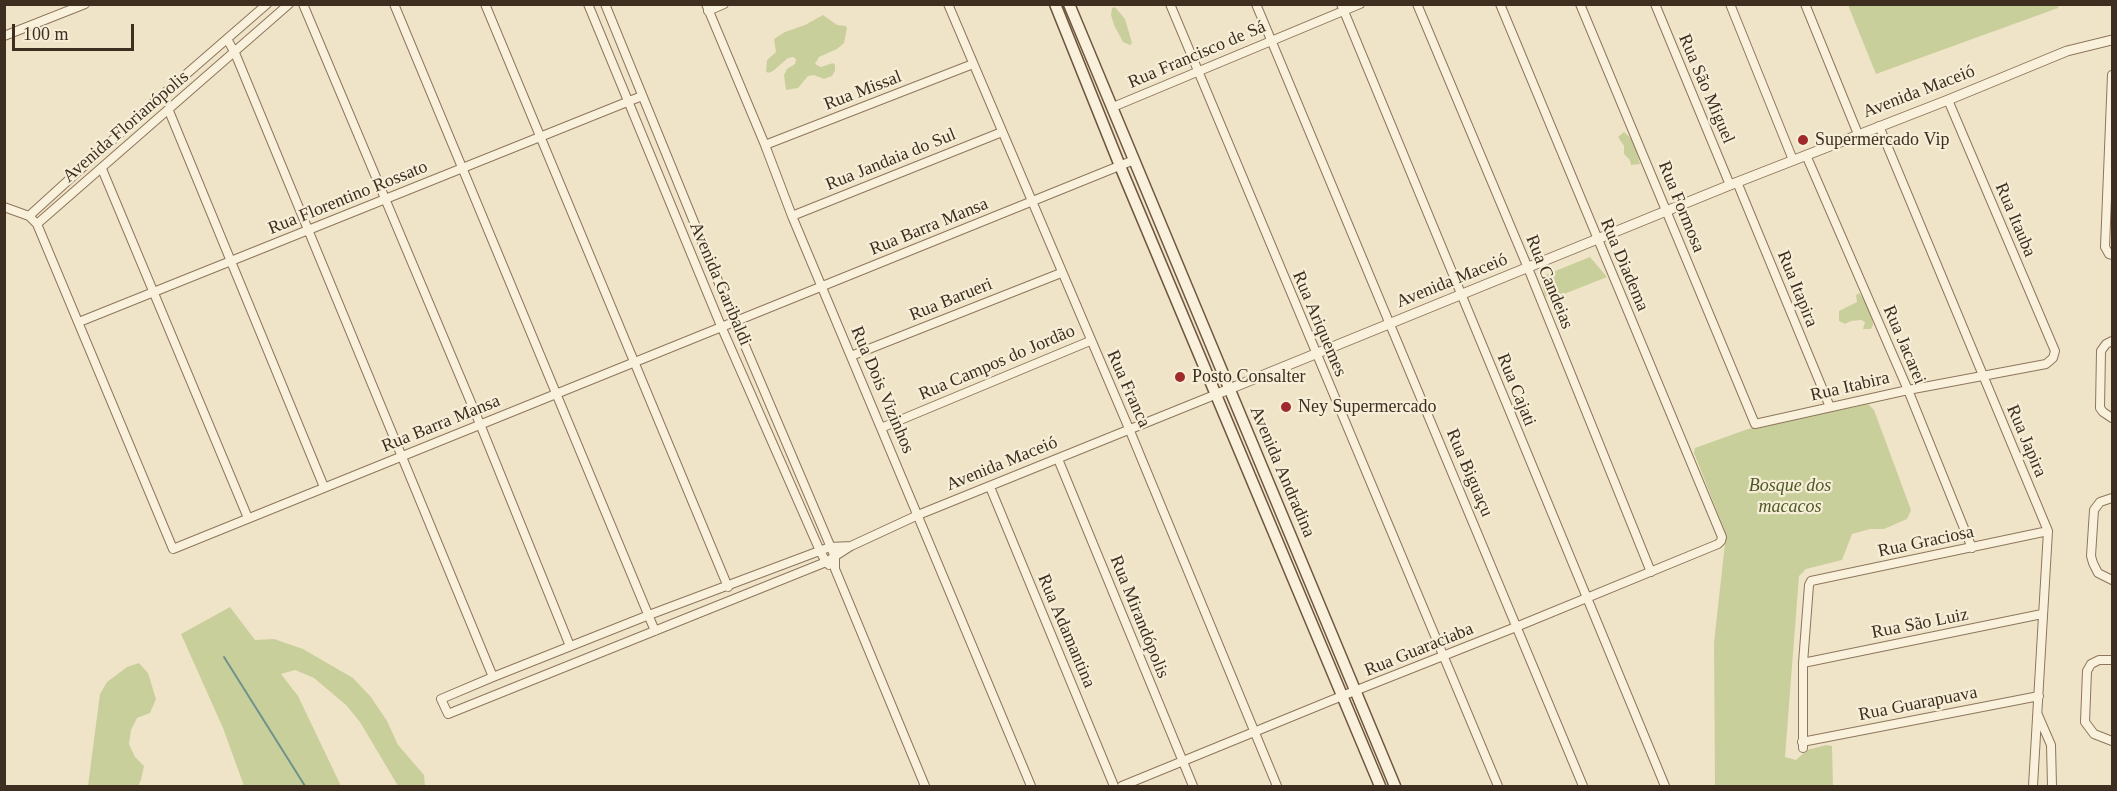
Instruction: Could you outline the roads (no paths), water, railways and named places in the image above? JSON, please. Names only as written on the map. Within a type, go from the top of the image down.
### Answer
[{"type":"main road","name":"Avenida Andradina","points":[[1055,4],[1120,166],[1380,786]]},
{"type":"main road","name":"Avenida Andradina","points":[[1069,4],[1395,786]]},
{"type":"street","points":[[4,36],[85,4]]},
{"type":"street","name":"Avenida Florianópolis","points":[[29,216],[151,104],[267,4]]},
{"type":"street","name":"Avenida Florianópolis","points":[[37,224],[289,4]]},
{"type":"street","points":[[303,4],[480,424],[570,646]]},
{"type":"street","points":[[394,4],[655,631]]},
{"type":"street","points":[[485,4],[728,587]]},
{"type":"street","name":"Avenida Garibaldi","points":[[588,4],[721,326],[820,551],[826,562],[836,569]]},
{"type":"street","name":"Avenida Garibaldi","points":[[605,4],[734,320],[835,557],[836,569],[925,786]]},
{"type":"street","points":[[707,8],[724,4]]},
{"type":"street","name":"Rua Franca","points":[[948,4],[1090,341],[1130,430],[1277,786]]},
{"type":"street","name":"Rua Ariquemes","points":[[1170,4],[1498,786]]},
{"type":"street","name":"Rua Biguaçu","points":[[1256,4],[1583,786]]},
{"type":"street","name":"Rua Francisco de Sá","points":[[1113,107],[1343,8],[1360,4]]},
{"type":"street","name":"Rua Candeias","points":[[1417,4],[1528,268],[1651,572]]},
{"type":"street","name":"Rua Diadema","points":[[1500,4],[1722,537]]},
{"type":"street","name":"Rua Formosa","points":[[1580,4],[1753,421]]},
{"type":"street","name":"Rua São Miguel","points":[[1655,4],[1733,183]]},
{"type":"street","points":[[1730,4],[1793,160]]},
{"type":"street","points":[[1804,4],[1858,134]]},
{"type":"street","name":"Rua Dois Vizinhos","points":[[707,8],[1031,786]]},
{"type":"street","name":"Rua Cajati","points":[[1343,8],[1665,786]]},
{"type":"street","points":[[227,39],[235,52],[493,677]]},
{"type":"street","name":"Avenida Maceió","points":[[851,546],[830,547],[649,615],[441,699],[448,714],[826,562],[851,546],[918,515],[1316,355],[1666,210],[2067,51],[2112,40]]},
{"type":"street","name":"Rua Missal","points":[[765,145],[973,64]]},
{"type":"street","points":[[2112,75],[2105,247],[2112,255]]},
{"type":"street","name":"Rua Florentino Rossato","points":[[79,322],[642,96]]},
{"type":"street","name":"Rua Itauba","points":[[1948,100],[2055,351]]},
{"type":"street","points":[[169,111],[324,487]]},
{"type":"street","name":"Rua Japira","points":[[1879,126],[2048,531],[2033,786]]},
{"type":"street","name":"Rua Jandaia do Sul","points":[[792,216],[1002,132]]},
{"type":"street","name":"Rua Jacarei","points":[[1806,155],[1908,390],[1972,548]]},
{"type":"street","name":"Rua Barra Mansa","points":[[79,322],[173,549],[1134,160]]},
{"type":"street","points":[[102,169],[248,518]]},
{"type":"street","name":"Rua Itapira","points":[[1733,183],[1830,407]]},
{"type":"street","points":[[4,207],[29,216],[37,224],[79,322]]},
{"type":"street","name":"Rua Barueri","points":[[851,356],[1061,273]]},
{"type":"street","name":"Rua Campos do Jordão","points":[[881,428],[1090,341]]},
{"type":"street","points":[[2112,341],[2106,344],[2102,351],[2100,408],[2112,418]]},
{"type":"street","name":"Rua Itabira","points":[[1753,421],[1757,424],[1982,374],[2046,363],[2053,358],[2055,351]]},
{"type":"street","name":"Rua Mirandópolis","points":[[1058,459],[1193,786]]},
{"type":"street","name":"Rua Adamantina","points":[[990,487],[1114,786]]},
{"type":"street","points":[[2112,498],[2100,502],[2094,510],[2091,556],[2092,564],[2098,573],[2112,580]]},
{"type":"street","name":"Rua Graciosa","points":[[1803,663],[1811,581],[2048,531]]},
{"type":"street","name":"Rua Guaraciaba","points":[[1122,786],[1651,572],[1718,544],[1722,537]]},
{"type":"street","name":"Rua São Luiz","points":[[1803,663],[2042,614]]},
{"type":"street","points":[[2112,660],[2099,660],[2091,664],[2087,671],[2085,696],[2085,722],[2089,729],[2094,734],[2112,741]]},
{"type":"street","name":"Rua Guarapuava","points":[[1803,663],[1802,745],[2039,696]]},
{"type":"street","points":[[2037,714],[2051,745],[2052,786]]},
{"type":"waterway","points":[[224,657],[305,786]]},
{"type":"place","name":"Supermercado Vip","points":[[1803,140]]},
{"type":"place","name":"Posto Consalter","points":[[1180,377]]},
{"type":"place","name":"Ney Supermercado","points":[[1286,407]]},
{"type":"park label","name":"Bosque dos macacos","points":[[1790,496]]}]
